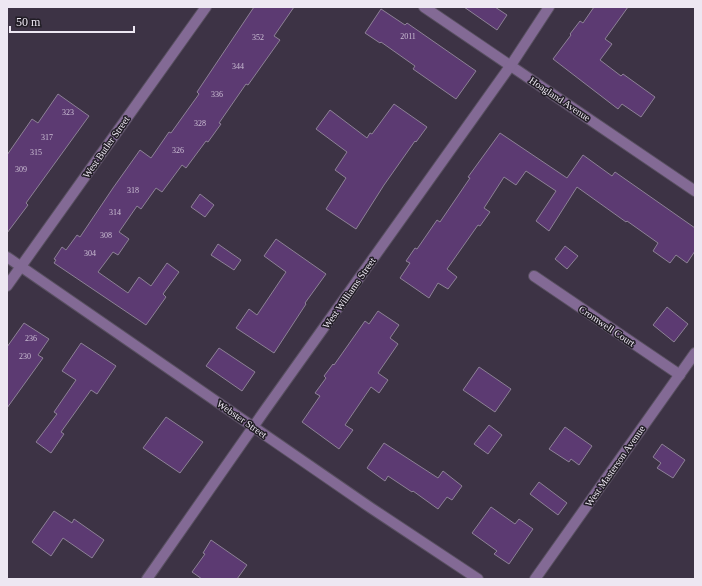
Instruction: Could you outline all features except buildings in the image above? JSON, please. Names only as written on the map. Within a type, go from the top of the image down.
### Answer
[{"type":"street","name":"West Butler Street","points":[[7,286],[206,7]]},
{"type":"street","name":"Hoagland Avenue","points":[[424,7],[695,192]]},
{"type":"street","name":"West Williams Street","points":[[147,579],[511,65],[549,7]]},
{"type":"street","name":"Webster Street","points":[[7,257],[478,579]]},
{"type":"street","name":"Cromwell Court","points":[[534,276],[680,375]]},
{"type":"street","name":"West Masterson Avenue","points":[[535,579],[695,353]]}]
